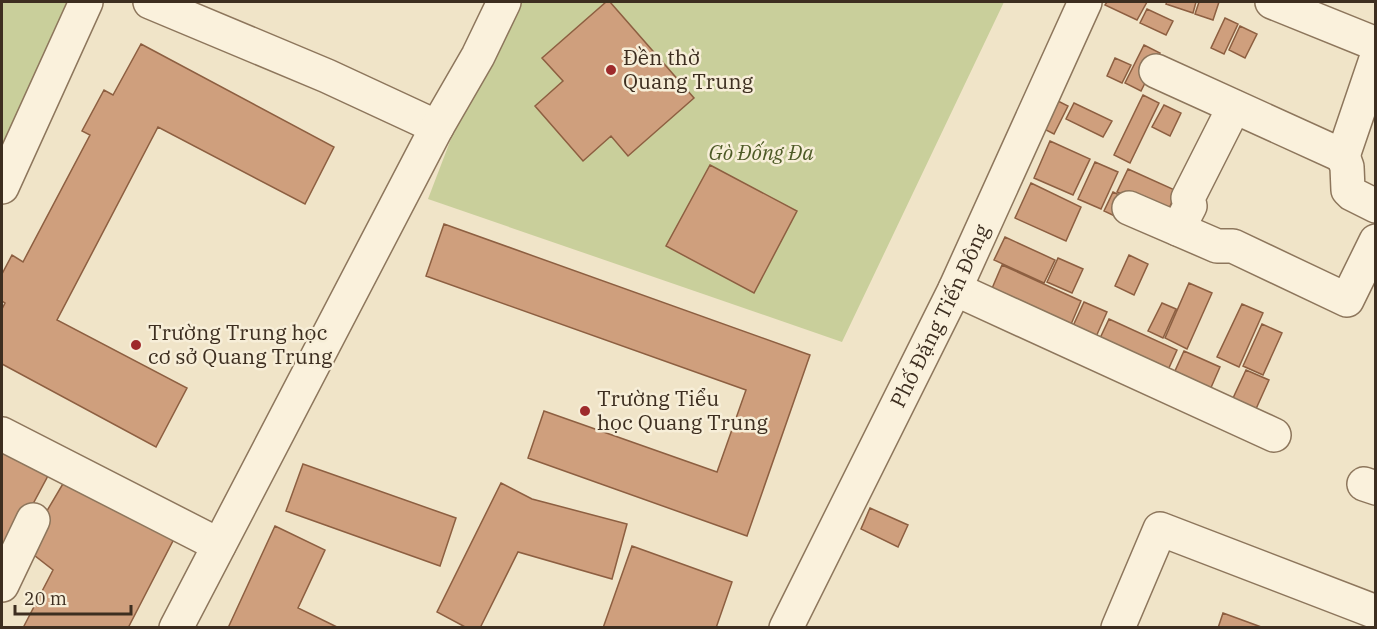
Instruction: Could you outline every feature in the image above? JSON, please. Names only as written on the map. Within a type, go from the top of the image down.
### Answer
[{"type":"street","points":[[2,188],[86,2]]},
{"type":"street","points":[[150,2],[327,76],[437,127]]},
{"type":"street","points":[[176,627],[437,127],[478,56],[504,2]]},
{"type":"street","name":"Phố Đặng Tiến Đông","points":[[786,627],[955,289],[1085,2]]},
{"type":"street","points":[[1272,2],[1376,44]]},
{"type":"street","points":[[1376,59],[1357,144],[1347,167],[1348,190],[1376,206]]},
{"type":"street","points":[[1156,71],[1234,106],[1357,144]]},
{"type":"street","points":[[1178,229],[1190,206],[1188,198],[1234,106]]},
{"type":"street","points":[[1129,208],[1217,246],[1233,246],[1347,300],[1374,249]]},
{"type":"street","points":[[955,289],[1274,435]]},
{"type":"street","points":[[2,434],[219,545]]},
{"type":"street","points":[[2,585],[33,520]]},
{"type":"street","points":[[1118,627],[1160,530],[1376,612]]},
{"type":"green space","points":[[2,2],[86,2],[2,187]]},
{"type":"green space","name":"Gò Đống Đa","points":[[512,2],[1004,2],[842,342],[428,199],[478,68]]},
{"type":"building","name":"Đền thờ Quang Trung","points":[[606,2],[610,2],[694,98],[628,156],[611,136],[583,161],[535,106],[563,81],[542,58]]},
{"type":"building","points":[[1107,2],[1147,2],[1137,20],[1105,5]]},
{"type":"building","points":[[1167,2],[1196,2],[1193,13],[1166,4]]},
{"type":"building","points":[[1199,2],[1219,2],[1213,20],[1195,14]]},
{"type":"building","points":[[1147,9],[1173,21],[1166,35],[1140,23]]},
{"type":"building","points":[[1225,18],[1238,24],[1224,54],[1211,48]]},
{"type":"building","points":[[1240,26],[1257,34],[1245,58],[1229,50]]},
{"type":"building","points":[[141,44],[334,147],[305,204],[158,127],[57,320],[187,388],[156,447],[2,364],[2,309],[5,303],[2,301],[2,274],[12,255],[23,262],[90,135],[82,131],[104,90],[113,95]]},
{"type":"building","points":[[1144,45],[1160,53],[1141,91],[1125,83]]},
{"type":"building","points":[[1115,58],[1131,65],[1122,83],[1107,76]]},
{"type":"building","points":[[1143,95],[1159,103],[1130,163],[1114,155]]},
{"type":"building","points":[[1052,98],[1068,106],[1054,134],[1038,126]]},
{"type":"building","points":[[1074,103],[1112,121],[1103,137],[1066,119]]},
{"type":"building","points":[[1164,105],[1181,113],[1170,136],[1152,127]]},
{"type":"building","points":[[1050,141],[1090,159],[1073,195],[1034,178]]},
{"type":"building","points":[[1095,162],[1118,172],[1101,209],[1078,199]]},
{"type":"building","points":[[710,165],[797,211],[754,293],[666,246]]},
{"type":"building","points":[[1128,169],[1177,191],[1166,215],[1117,192]]},
{"type":"building","points":[[1031,183],[1081,207],[1066,241],[1015,218]]},
{"type":"building","points":[[1113,192],[1130,200],[1121,219],[1104,211]]},
{"type":"building","points":[[444,224],[810,355],[747,536],[528,458],[544,411],[717,472],[746,390],[426,276]]},
{"type":"building","points":[[1005,237],[1055,260],[1044,283],[994,260]]},
{"type":"building","points":[[1129,255],[1148,264],[1134,295],[1115,286]]},
{"type":"building","points":[[1058,258],[1083,269],[1072,293],[1047,282]]},
{"type":"building","points":[[1002,265],[1081,301],[1066,336],[987,300]]},
{"type":"building","points":[[1189,283],[1212,293],[1187,349],[1165,338]]},
{"type":"building","points":[[1084,302],[1107,312],[1091,348],[1068,337]]},
{"type":"building","points":[[1162,303],[1176,309],[1163,338],[1148,331]]},
{"type":"building","points":[[1242,304],[1263,313],[1239,367],[1217,357]]},
{"type":"building","points":[[1109,319],[1177,350],[1163,381],[1095,349]]},
{"type":"building","points":[[1262,324],[1282,333],[1263,375],[1243,366]]},
{"type":"building","points":[[1184,351],[1220,367],[1206,399],[1170,382]]},
{"type":"building","points":[[1246,370],[1269,380],[1251,420],[1228,409]]},
{"type":"building","points":[[2,445],[50,472],[2,562]]},
{"type":"building","points":[[303,464],[456,518],[440,566],[286,511]]},
{"type":"building","points":[[64,482],[177,533],[128,628],[23,628],[53,570],[25,548]]},
{"type":"building","points":[[501,483],[532,499],[627,524],[612,579],[518,552],[480,628],[467,628],[437,612]]},
{"type":"building","points":[[870,508],[908,525],[898,547],[861,529]]},
{"type":"building","points":[[275,526],[325,550],[298,608],[339,628],[228,628]]},
{"type":"building","points":[[632,546],[732,582],[716,628],[603,628]]},
{"type":"building","points":[[1223,613],[1264,628],[1218,628]]},
{"type":"place","name":"Đền thờ Quang Trung","points":[[611,70]]},
{"type":"place","name":"Trường Trung học cơ sở Quang Trung","points":[[136,345]]},
{"type":"place","name":"Trường Tiểu học Quang Trung","points":[[585,411]]}]
